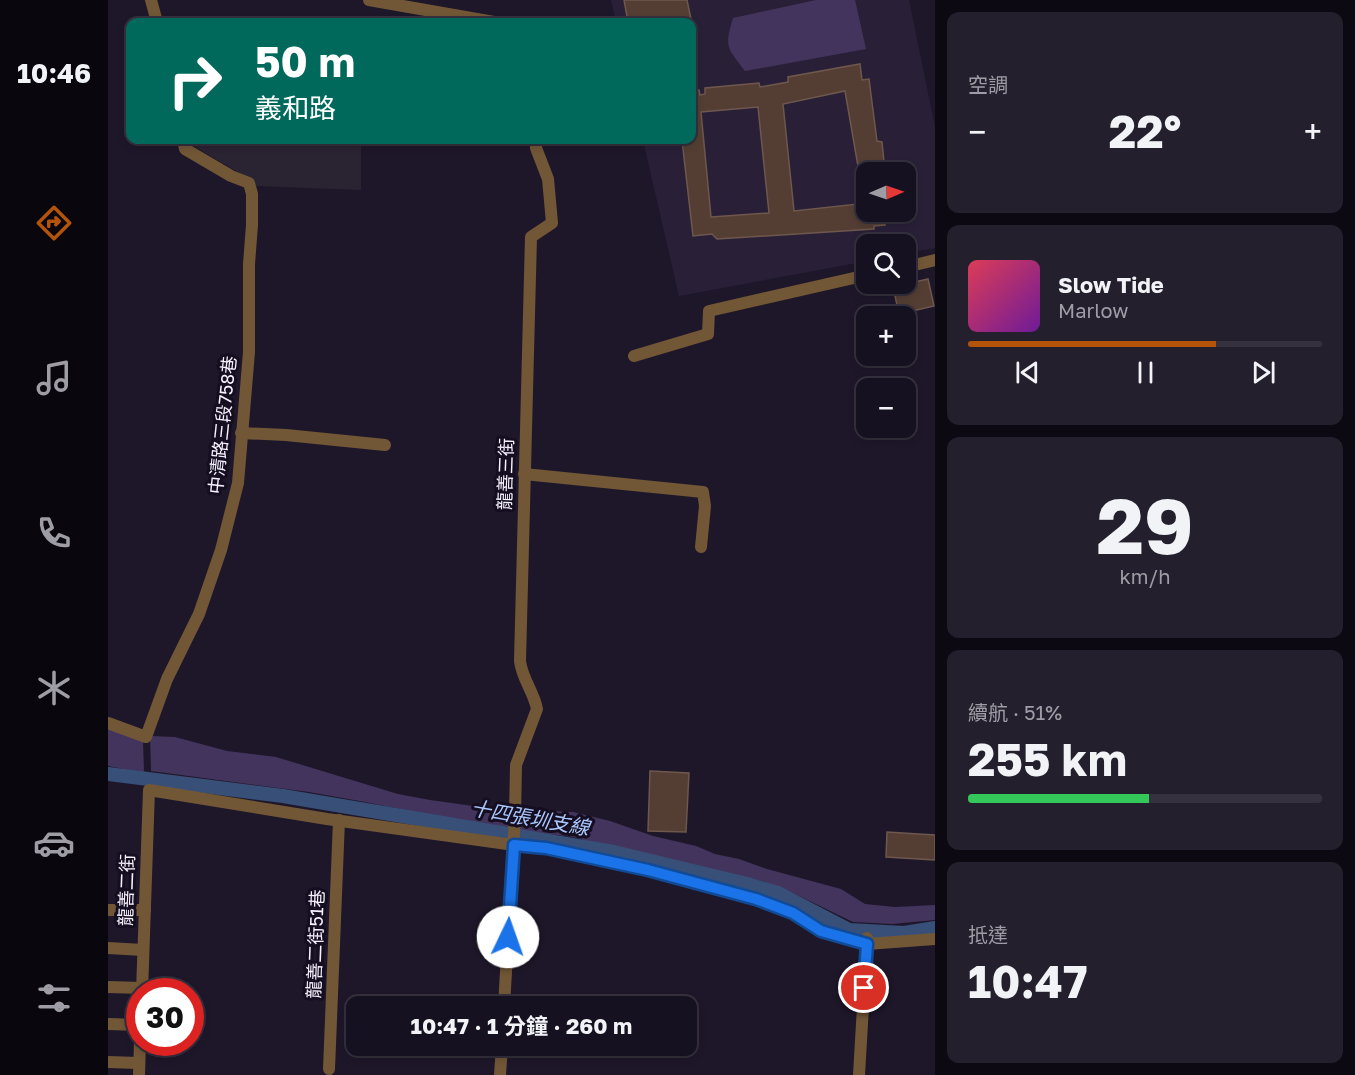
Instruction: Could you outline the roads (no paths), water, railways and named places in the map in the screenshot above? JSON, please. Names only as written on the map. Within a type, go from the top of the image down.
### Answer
[{"type":"street","points":[[152,0],[156,18]]},
{"type":"street","points":[[369,0],[471,18]]},
{"type":"street","name":"中清路三段758巷","points":[[108,723],[146,737],[167,679],[199,614],[221,550],[238,483],[249,352],[252,194],[249,183],[231,176],[185,149],[184,144]]},
{"type":"street","name":"龍善三街","points":[[514,842],[516,765],[537,709],[536,701],[519,661],[531,237],[552,223],[548,179],[536,144]]},
{"type":"street","points":[[916,265],[935,260]]},
{"type":"street","points":[[634,356],[708,334],[710,311],[856,278]]},
{"type":"street","points":[[241,433],[286,435],[385,446]]},
{"type":"street","points":[[524,474],[703,492],[705,506],[701,547]]},
{"type":"street","name":"龍善二街","points":[[142,978],[148,790],[339,820]]},
{"type":"street","points":[[339,820],[514,842],[637,868],[756,899],[793,913],[821,931],[867,941],[935,939]]},
{"type":"street","name":"龍善二街51巷","points":[[329,1069],[339,820]]},
{"type":"street","points":[[505,996],[514,842]]},
{"type":"street","points":[[108,910],[145,910]]},
{"type":"street","points":[[859,1075],[867,941]]},
{"type":"street","points":[[108,948],[143,950]]},
{"type":"street","points":[[108,987],[126,989]]},
{"type":"street","points":[[108,1024],[126,1025]]},
{"type":"street","points":[[500,1075],[501,1056]]},
{"type":"street","points":[[108,1062],[139,1069]]},
{"type":"waterway","name":"十四張圳支線","points":[[108,774],[283,796],[614,852],[778,893],[849,930],[904,933],[935,928]]}]
